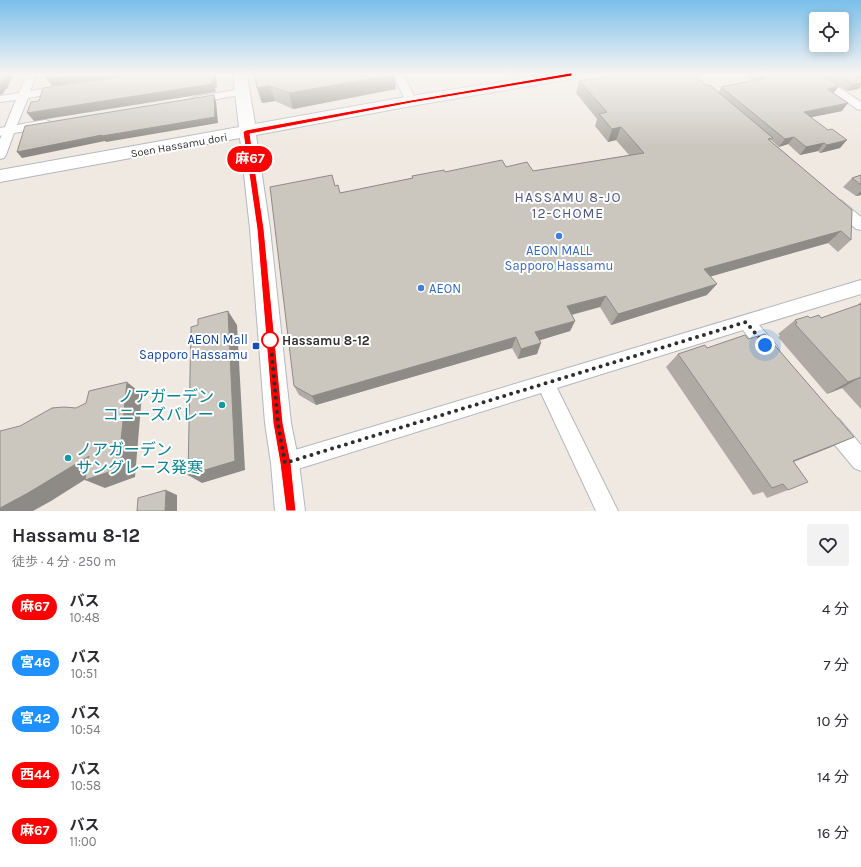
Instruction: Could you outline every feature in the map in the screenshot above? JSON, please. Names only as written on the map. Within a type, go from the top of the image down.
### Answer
[{"type":"street","points":[[0,155],[5,131],[22,99]]},
{"type":"street","points":[[182,102],[201,99]]},
{"type":"street","points":[[242,99],[260,229],[278,423],[285,463],[290,511]]},
{"type":"street","name":"Soen Hassamu dori","points":[[0,176],[424,99]]},
{"type":"street","points":[[849,99],[861,107]]},
{"type":"street","points":[[5,131],[57,122]]},
{"type":"street","points":[[831,199],[861,225]]},
{"type":"street","points":[[285,463],[861,287]]},
{"type":"street","points":[[746,322],[781,364]]},
{"type":"street","points":[[545,383],[607,511]]},
{"type":"street","points":[[821,413],[861,461]]},
{"type":"building","points":[[40,99],[117,99],[27,113],[31,102],[39,101]]},
{"type":"building","points":[[191,99],[214,99],[215,117],[102,135],[17,152],[25,126]]},
{"type":"building","name":"AEON MALL Sapporo Hassamu","points":[[595,99],[726,99],[773,138],[768,139],[852,210],[851,240],[841,231],[704,269],[717,284],[618,314],[606,296],[567,306],[575,321],[535,332],[541,343],[521,349],[516,337],[312,396],[294,386],[270,187],[332,175],[335,186],[338,185],[340,193],[413,178],[412,176],[444,170],[445,172],[502,160],[506,167],[527,162],[533,171],[644,153],[621,127],[612,129],[599,114],[607,112]]},
{"type":"building","points":[[736,99],[842,99],[848,103],[804,112],[828,130],[832,129],[847,140],[827,145],[824,143],[806,147],[794,137],[785,139]]},
{"type":"building","points":[[861,175],[861,185],[852,178]]},
{"type":"building","points":[[861,304],[861,377],[848,382],[795,324],[797,323],[795,320],[808,316],[810,318],[819,315],[821,318]]},
{"type":"building","name":"ノアガーデン コニーズバレー","points":[[228,311],[235,461],[188,475],[191,327],[198,325],[198,319]]},
{"type":"building","points":[[765,334],[854,437],[793,461],[808,482],[788,490],[783,484],[772,488],[678,354],[705,345],[707,348],[745,335],[748,339]]},
{"type":"building","name":"ノアガーデン サングレース発寒","points":[[127,382],[118,469],[85,480],[89,456],[0,508],[0,431],[20,426],[52,408],[76,408],[86,403],[89,391]]},
{"type":"building","points":[[166,490],[165,511],[137,511],[138,498]]},
{"type":"bus line","name":"麻67","points":[[290,511],[285,463],[278,423],[260,229],[246,132],[424,99]]},
{"type":"place","name":"AEON MALL Sapporo Hassamu","points":[[559,236]]},
{"type":"place","name":"AEON","points":[[421,288]]},
{"type":"place","name":"Hassamu 8-12","points":[[270,340]]},
{"type":"place","name":"AEON Mall Sapporo Hassamu","points":[[256,346]]},
{"type":"place","name":"ノアガーデン コニーズバレー","points":[[222,405]]},
{"type":"place","name":"ノアガーデン サングレース発寒","points":[[68,458]]},
{"type":"district","name":"HASSAMU 8-JO 12-CHOME","points":[[568,206]]},
{"type":"route","points":[[270,340],[270,333],[278,423],[285,463],[746,322],[765,345]]}]
